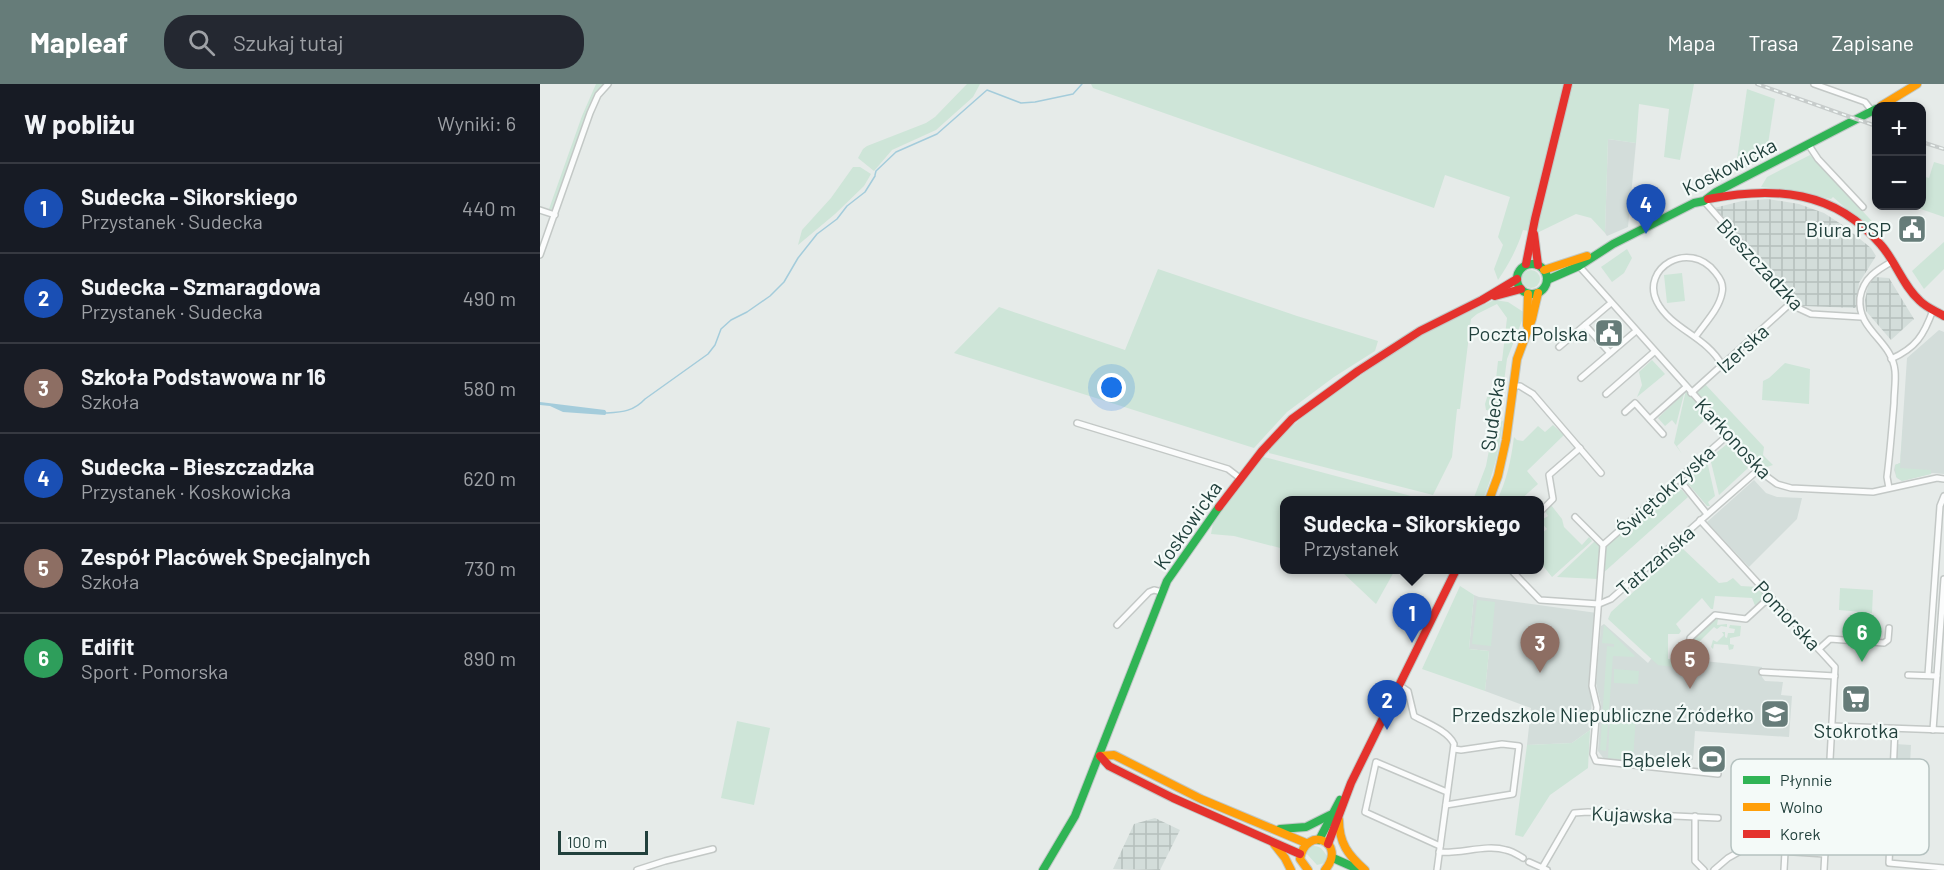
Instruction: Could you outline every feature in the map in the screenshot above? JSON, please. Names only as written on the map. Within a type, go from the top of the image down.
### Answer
[{"type":"street","points":[[540,255],[590,113],[598,95],[608,84]]},
{"type":"street","points":[[1534,224],[1541,267],[1547,280],[1538,293],[1524,291],[1516,279],[1520,269],[1526,264],[1534,224],[1559,129],[1568,84]]},
{"type":"street","points":[[1814,84],[1865,102],[1872,108]]},
{"type":"street","points":[[1888,102],[1917,84]]},
{"type":"street","name":"Koskowicka","points":[[1547,280],[1579,266],[1597,253],[1689,206],[1704,201],[1716,192],[1872,111]]},
{"type":"street","points":[[1808,144],[1818,159],[1863,207]]},
{"type":"street","points":[[1746,191],[1749,176]]},
{"type":"street","points":[[1704,201],[1746,191],[1785,192],[1839,209],[1874,237],[1918,299],[1943,315]]},
{"type":"street","name":"Bieszczadzka","points":[[1704,201],[1803,312],[1861,317]]},
{"type":"street","points":[[540,210],[555,215]]},
{"type":"street","name":"Koskowicka","points":[[1541,267],[1597,253]]},
{"type":"street","points":[[1696,336],[1718,304],[1723,291],[1721,279],[1708,262],[1689,257],[1679,258],[1666,265],[1658,275],[1655,297],[1663,310],[1678,324],[1710,347],[1722,365]]},
{"type":"street","points":[[1889,488],[1887,477],[1895,369],[1889,352],[1861,317],[1861,294],[1865,283],[1879,269],[1893,261]]},
{"type":"street","points":[[1526,264],[1541,267]]},
{"type":"street","name":"Karkonoska","points":[[1579,266],[1715,418],[1758,470],[1777,484],[1791,488],[1873,492],[1937,478],[1944,479]]},
{"type":"street","name":"Koskowicka","points":[[1043,870],[1068,830],[1094,771],[1161,592],[1174,569],[1241,479],[1278,433],[1311,404],[1420,331],[1482,300],[1516,279]]},
{"type":"street","name":"Koskowicka","points":[[1482,300],[1524,291]]},
{"type":"street","name":"Sudecka","points":[[1524,291],[1526,333]]},
{"type":"street","name":"Sudecka","points":[[1490,496],[1504,449],[1517,359],[1532,318],[1538,293]]},
{"type":"street","name":"Izerska","points":[[1691,393],[1792,302]]},
{"type":"street","points":[[1559,347],[1611,303]]},
{"type":"street","points":[[1891,359],[1906,352],[1919,340],[1933,310]]},
{"type":"street","points":[[1585,325],[1610,353]]},
{"type":"street","points":[[1581,378],[1636,331]]},
{"type":"street","points":[[1606,394],[1654,352]]},
{"type":"street","points":[[1512,386],[1520,386],[1530,391],[1601,473]]},
{"type":"street","points":[[1650,419],[1686,387]]},
{"type":"street","points":[[1625,412],[1635,403],[1663,434]]},
{"type":"street","points":[[1894,404],[1902,404]]},
{"type":"street","points":[[1077,423],[1228,469],[1241,479]]},
{"type":"street","name":"Świętokrzyska","points":[[1718,774],[1596,761],[1593,754],[1597,707],[1592,686],[1603,545],[1728,435]]},
{"type":"street","points":[[1544,507],[1553,499],[1549,474],[1580,448]]},
{"type":"street","name":"Tatrzańska","points":[[1515,574],[1540,600],[1599,604],[1611,599],[1758,470]]},
{"type":"street","points":[[1678,478],[1707,513]]},
{"type":"street","points":[[1928,675],[1940,506],[1944,496]]},
{"type":"street","name":"Świętokrzyska","points":[[1575,517],[1603,545]]},
{"type":"street","name":"Pomorska","points":[[1700,520],[1835,667],[1835,676]]},
{"type":"street","points":[[1319,840],[1336,813],[1454,574]]},
{"type":"street","points":[[1933,730],[1944,579]]},
{"type":"street","points":[[1117,625],[1149,592],[1154,590],[1161,592]]},
{"type":"street","points":[[1689,664],[1690,638],[1715,615],[1746,619],[1770,597]]},
{"type":"street","points":[[1819,649],[1830,639],[1884,643],[1888,640],[1889,628]]},
{"type":"street","points":[[1762,672],[1835,676],[1831,759]]},
{"type":"street","points":[[1908,675],[1937,676]]},
{"type":"street","points":[[1399,685],[1408,691],[1414,716],[1453,740],[1454,749],[1437,870]]},
{"type":"street","points":[[1832,726],[1944,730]]},
{"type":"street","points":[[1894,759],[1895,729]]},
{"type":"street","points":[[1107,737],[1114,755]]},
{"type":"street","points":[[1446,804],[1513,794],[1519,746],[1502,744],[1454,749]]},
{"type":"street","points":[[1100,756],[1114,755],[1164,782],[1306,843],[1319,840],[1328,844]]},
{"type":"street","points":[[1100,756],[1109,766],[1173,798],[1300,854]]},
{"type":"street","points":[[1447,792],[1376,762],[1365,812],[1440,849],[1461,852],[1497,848],[1506,850],[1544,869]]},
{"type":"street","points":[[1094,771],[1109,766]]},
{"type":"street","points":[[1273,828],[1296,830],[1311,827],[1336,813]]},
{"type":"street","points":[[1329,869],[1333,858],[1328,844],[1336,813]]},
{"type":"street","points":[[1336,813],[1341,844],[1349,856],[1365,870]]},
{"type":"street","name":"Kujawska","points":[[1544,869],[1574,813],[1718,818]]},
{"type":"street","points":[[1695,816],[1695,861],[1704,870]]},
{"type":"street","points":[[1274,843],[1285,857],[1291,870]]},
{"type":"street","points":[[1304,868],[1300,854],[1306,843]]},
{"type":"street","points":[[637,870],[713,849]]},
{"type":"street","points":[[1714,870],[1733,855]]},
{"type":"street","points":[[1784,870],[1785,855]]},
{"type":"street","points":[[1824,870],[1825,855]]},
{"type":"street","points":[[1889,855],[1889,863],[1919,868],[1944,868]]},
{"type":"street","points":[[1333,858],[1360,870]]},
{"type":"shaded area","points":[[1608,139],[1636,143],[1628,227],[1607,236],[1605,233]]},
{"type":"shaded area","points":[[1768,199],[1799,204],[1824,213],[1871,248],[1876,256],[1859,283],[1856,308],[1803,306],[1714,208],[1742,201]]},
{"type":"shaded area","points":[[1874,277],[1889,278],[1914,319],[1891,340],[1866,311],[1865,300],[1868,286]]},
{"type":"shaded area","points":[[1939,330],[1944,332],[1944,474],[1933,473],[1902,481],[1897,478],[1894,470],[1895,465],[1900,463],[1907,358]]},
{"type":"shaded area","points":[[1754,480],[1766,493],[1777,497],[1802,498],[1797,519],[1749,567],[1707,522]]},
{"type":"shaded area","points":[[1474,595],[1597,613],[1590,730],[1572,743],[1527,745],[1531,708],[1485,691],[1489,651],[1469,649]]},
{"type":"shaded area","points":[[1604,624],[1648,663],[1651,659],[1692,667],[1694,660],[1762,667],[1762,677],[1765,681],[1783,682],[1781,695],[1792,696],[1789,737],[1695,731],[1693,760],[1644,757],[1640,762],[1604,759],[1598,751],[1601,705],[1596,683],[1601,626]]},
{"type":"shaded area","points":[[1895,744],[1911,745],[1910,759],[1894,759]]},
{"type":"shaded area","points":[[1155,818],[1180,830],[1160,870],[1113,869],[1134,824]]},
{"type":"green space","points":[[596,84],[604,84],[595,95],[552,210],[549,209],[582,116]]},
{"type":"green space","points":[[967,84],[980,84],[973,97],[936,130],[892,150],[874,171],[858,158],[867,146],[926,123],[935,117]]},
{"type":"green space","points":[[1091,84],[1694,84],[1680,160],[1664,157],[1669,109],[1639,104],[1636,143],[1608,139],[1605,233],[1591,218],[1576,214],[1539,232],[1523,230],[1498,280],[1494,269],[1503,245],[1498,237],[1510,197],[1445,175],[1434,208],[1093,88]]},
{"type":"green space","points":[[1747,89],[1775,99],[1766,157],[1735,173]]},
{"type":"green space","points":[[1810,155],[1883,233],[1878,237],[1833,197],[1831,199],[1761,187],[1767,177]]},
{"type":"green space","points":[[1934,162],[1944,165],[1944,217],[1924,210],[1926,210],[1926,177],[1929,178]]},
{"type":"green space","points":[[853,167],[860,167],[871,174],[864,186],[798,245],[802,230],[831,198]]},
{"type":"green space","points":[[1944,242],[1944,269],[1924,289],[1912,271]]},
{"type":"green space","points":[[1627,249],[1632,258],[1624,273],[1612,282],[1601,267]]},
{"type":"green space","points":[[1158,269],[1378,341],[1375,351],[1334,377],[1287,412],[1254,448],[954,353],[999,307],[1125,350]]},
{"type":"green space","points":[[1527,270],[1535,270],[1540,275],[1538,286],[1527,288],[1522,283],[1522,275]]},
{"type":"green space","points":[[1682,273],[1685,301],[1667,303],[1664,275]]},
{"type":"green space","points":[[1494,300],[1508,302],[1525,313],[1507,359],[1500,413],[1486,410],[1485,404],[1489,391],[1492,390],[1494,379],[1496,379],[1498,361],[1502,361],[1507,318],[1497,304],[1471,319],[1452,457],[1433,495],[1269,453],[1269,448],[1309,411],[1417,337]]},
{"type":"green space","points":[[1652,360],[1665,374],[1637,397],[1642,385],[1639,372]]},
{"type":"green space","points":[[1785,363],[1810,369],[1809,404],[1762,400],[1763,381]]},
{"type":"green space","points":[[1704,383],[1764,447],[1763,455],[1773,465],[1758,470],[1692,393]]},
{"type":"green space","points":[[1685,390],[1676,425],[1672,420],[1665,426],[1658,418]]},
{"type":"green space","points":[[1686,390],[1710,415],[1677,446],[1682,454],[1674,443]]},
{"type":"green space","points":[[1904,418],[1900,468],[1931,470],[1931,474],[1902,481],[1896,477],[1895,465],[1900,463]]},
{"type":"green space","points":[[1497,419],[1503,421],[1493,471],[1484,496],[1475,496],[1486,466]]},
{"type":"green space","points":[[1553,425],[1564,435],[1527,471],[1538,484],[1524,496],[1499,496],[1508,470],[1514,437],[1523,441],[1538,426],[1545,432]]},
{"type":"green space","points":[[1727,444],[1748,468],[1719,495],[1710,458]]},
{"type":"green space","points":[[1263,457],[1411,496],[1280,496],[1280,548],[1234,536],[1211,534],[1213,523]]},
{"type":"green space","points":[[1707,461],[1715,496],[1708,502],[1710,506],[1707,506],[1685,480]]},
{"type":"green space","points":[[1678,489],[1688,497],[1602,574],[1604,546],[1664,492],[1669,497]]},
{"type":"green space","points":[[1551,505],[1562,519],[1564,527],[1582,545],[1589,537],[1592,541],[1552,577],[1544,567],[1544,532],[1547,529],[1544,526],[1544,518],[1548,516],[1545,511]]},
{"type":"green space","points":[[1595,541],[1600,546],[1598,579],[1557,577]]},
{"type":"green space","points":[[1682,548],[1719,583],[1733,578],[1741,586],[1758,587],[1766,595],[1756,608],[1752,598],[1715,596],[1713,609],[1711,609],[1702,598],[1676,624],[1681,631],[1679,634],[1668,634],[1668,659],[1682,660],[1681,668],[1658,665],[1608,619],[1611,612]]},
{"type":"green space","points":[[1344,574],[1393,574],[1376,604]]},
{"type":"green space","points":[[1460,586],[1474,595],[1469,649],[1489,651],[1485,691],[1422,669]]},
{"type":"green space","points":[[1840,588],[1873,590],[1872,613],[1839,610]]},
{"type":"green space","points":[[1477,600],[1495,602],[1491,646],[1472,644]]},
{"type":"green space","points":[[1711,619],[1718,619],[1717,625],[1727,624],[1727,627],[1721,626],[1717,629],[1714,627],[1696,645],[1695,652],[1687,651],[1688,645]]},
{"type":"green space","points":[[1604,625],[1635,656],[1613,656],[1606,751],[1600,750],[1607,646],[1614,647],[1614,644],[1602,643]]},
{"type":"green space","points":[[1730,625],[1741,626],[1740,636],[1730,638],[1730,644],[1734,645],[1733,649],[1729,650],[1728,645],[1714,644],[1713,649],[1711,647],[1713,640],[1717,642],[1724,635],[1722,632],[1725,632],[1727,638],[1728,633],[1734,633],[1735,629],[1729,628]]},
{"type":"green space","points":[[1614,669],[1639,671],[1638,684],[1614,683]]},
{"type":"green space","points":[[1610,714],[1636,715],[1633,760],[1608,758]]},
{"type":"green space","points":[[737,721],[770,728],[754,805],[721,798]]},
{"type":"green space","points":[[1590,730],[1588,768],[1550,795],[1523,837],[1515,835],[1527,745],[1572,743]]},
{"type":"green space","points":[[1312,846],[1318,846],[1324,851],[1328,858],[1325,863],[1317,865],[1306,853]]},
{"type":"water","points":[[540,402],[605,410],[607,413],[605,415],[563,412],[550,406],[540,405]]},
{"type":"waterway","points":[[875,175],[876,171],[896,152],[937,134],[987,90],[1021,103],[1073,94],[1082,84]]},
{"type":"waterway","points":[[607,413],[637,406],[708,354],[715,345],[721,329],[731,320],[770,296],[784,282],[798,258],[817,234],[837,219],[847,206],[865,192],[875,176]]},
{"type":"railway","points":[[1757,84],[1872,125]]},
{"type":"railway","points":[[1926,143],[1944,149]]},
{"type":"traffic: fast","points":[[1547,280],[1579,266],[1613,244],[1694,203],[1704,201],[1716,192],[1872,111]]},
{"type":"traffic: fast","points":[[1532,264],[1543,268],[1547,279],[1543,290],[1532,294],[1521,290],[1517,279],[1521,268],[1532,264]]},
{"type":"traffic: fast","points":[[1043,870],[1075,816],[1167,581],[1219,507]]},
{"type":"traffic: fast","points":[[1319,840],[1340,800]]},
{"type":"traffic: fast","points":[[1280,829],[1306,827],[1330,815]]},
{"type":"traffic: fast","points":[[1333,858],[1360,870]]},
{"type":"traffic: slow","points":[[1888,102],[1917,84]]},
{"type":"traffic: slow","points":[[1544,270],[1587,256]]},
{"type":"traffic: slow","points":[[1490,496],[1498,476],[1506,440],[1517,359],[1532,319],[1538,293]]},
{"type":"traffic: slow","points":[[1527,325],[1528,294]]},
{"type":"traffic: slow","points":[[1100,756],[1114,755],[1201,799],[1306,843]]},
{"type":"traffic: slow","points":[[1339,820],[1339,828],[1346,848],[1365,870]]},
{"type":"traffic: slow","points":[[1308,870],[1300,859],[1304,848],[1310,842],[1317,840],[1329,845],[1332,852],[1331,860],[1325,870]]},
{"type":"traffic: slow","points":[[1274,844],[1291,870]]},
{"type":"traffic: jam","points":[[1526,264],[1568,84]]},
{"type":"traffic: jam","points":[[1708,199],[1732,195],[1780,193],[1802,196],[1844,213],[1863,227],[1881,245],[1914,295],[1926,306],[1944,316]]},
{"type":"traffic: jam","points":[[1534,234],[1538,265]]},
{"type":"traffic: jam","points":[[1219,507],[1262,451],[1292,419],[1358,371],[1420,331],[1482,300],[1517,279]]},
{"type":"traffic: jam","points":[[1495,296],[1521,289]]},
{"type":"traffic: jam","points":[[1328,844],[1351,783],[1454,574]]},
{"type":"traffic: jam","points":[[1100,756],[1109,766],[1173,798],[1300,854]]},
{"type":"place","name":"Biura PSP","points":[[1912,229]]},
{"type":"place","name":"Sudecka - Bieszczadzka","points":[[1646,234]]},
{"type":"place","name":"Poczta Polska","points":[[1609,333]]},
{"type":"place","name":"Sudecka - Sikorskiego","points":[[1412,643]]},
{"type":"place","name":"Edifit","points":[[1862,662]]},
{"type":"place","name":"Szkoła Podstawowa nr 16","points":[[1540,673]]},
{"type":"place","name":"Zespół Placówek Specjalnych","points":[[1690,689]]},
{"type":"place","name":"Stokrotka","points":[[1856,699]]},
{"type":"place","name":"Przedszkole Niepubliczne Źródełko","points":[[1775,714]]},
{"type":"place","name":"Sudecka - Szmaragdowa","points":[[1387,730]]},
{"type":"place","name":"Bąbelek","points":[[1712,759]]}]
